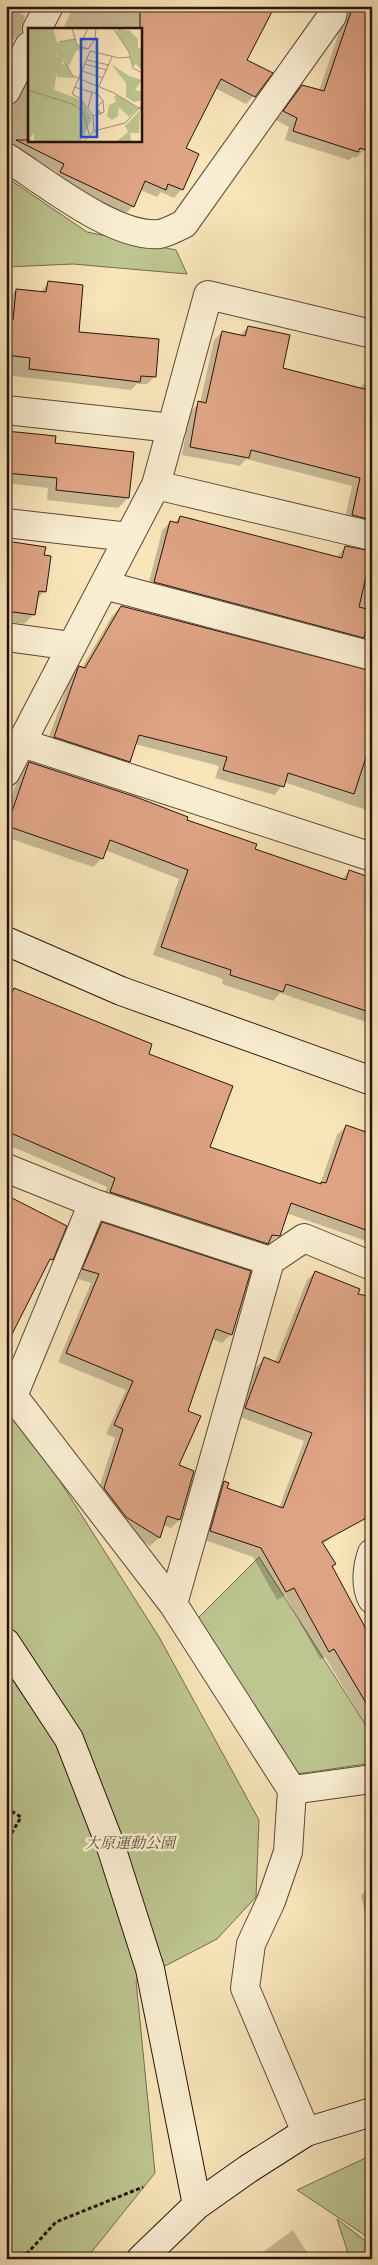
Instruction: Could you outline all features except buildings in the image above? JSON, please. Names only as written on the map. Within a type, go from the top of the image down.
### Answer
[{"type":"street","points":[[38,28],[49,6]]},
{"type":"street","points":[[6,157],[100,218],[134,231],[160,234],[184,224],[332,16],[334,6]]},
{"type":"street","points":[[6,91],[28,48]]},
{"type":"street","points":[[6,772],[156,485],[208,295],[372,334]]},
{"type":"street","points":[[6,410],[172,428]]},
{"type":"street","points":[[156,485],[372,536]]},
{"type":"street","points":[[6,523],[129,537]]},
{"type":"street","points":[[104,585],[372,656]]},
{"type":"street","points":[[6,637],[72,646]]},
{"type":"street","points":[[22,743],[372,858]]},
{"type":"street","points":[[6,941],[121,991],[372,1081]]},
{"type":"street","points":[[6,1168],[93,1203],[270,1261]]},
{"type":"street","points":[[93,1203],[10,1394],[173,1604],[292,1790],[288,1852],[271,1901],[251,1944],[245,1988],[306,2132]]},
{"type":"street","points":[[173,1604],[270,1261],[304,1238],[372,1266]]},
{"type":"street","points":[[372,1553],[368,1564],[368,1592],[372,1600]]},
{"type":"street","points":[[6,1643],[69,1739],[111,1847],[150,1968],[197,2205]]},
{"type":"street","points":[[292,1790],[372,1779]]},
{"type":"street","points":[[141,2259],[197,2205],[306,2132],[372,2112]]},
{"type":"path","points":[[6,1808],[21,1817],[6,1843]]},
{"type":"path","points":[[22,2259],[56,2222],[143,2187]]},
{"type":"green space","points":[[6,177],[87,232],[176,250],[187,274],[73,264],[6,267]]},
{"type":"green space","name":"大原運動公園","points":[[6,1410],[18,1415],[159,1637],[259,1820],[256,1897],[217,1939],[136,1981],[155,2173],[86,2259],[6,2259]]},
{"type":"green space","points":[[259,1557],[372,1735],[372,1763],[291,1775],[194,1622]]},
{"type":"green space","points":[[372,2155],[372,2240],[297,2190]]},
{"type":"green space","points":[[337,2219],[372,2246],[372,2259],[350,2259]]}]
